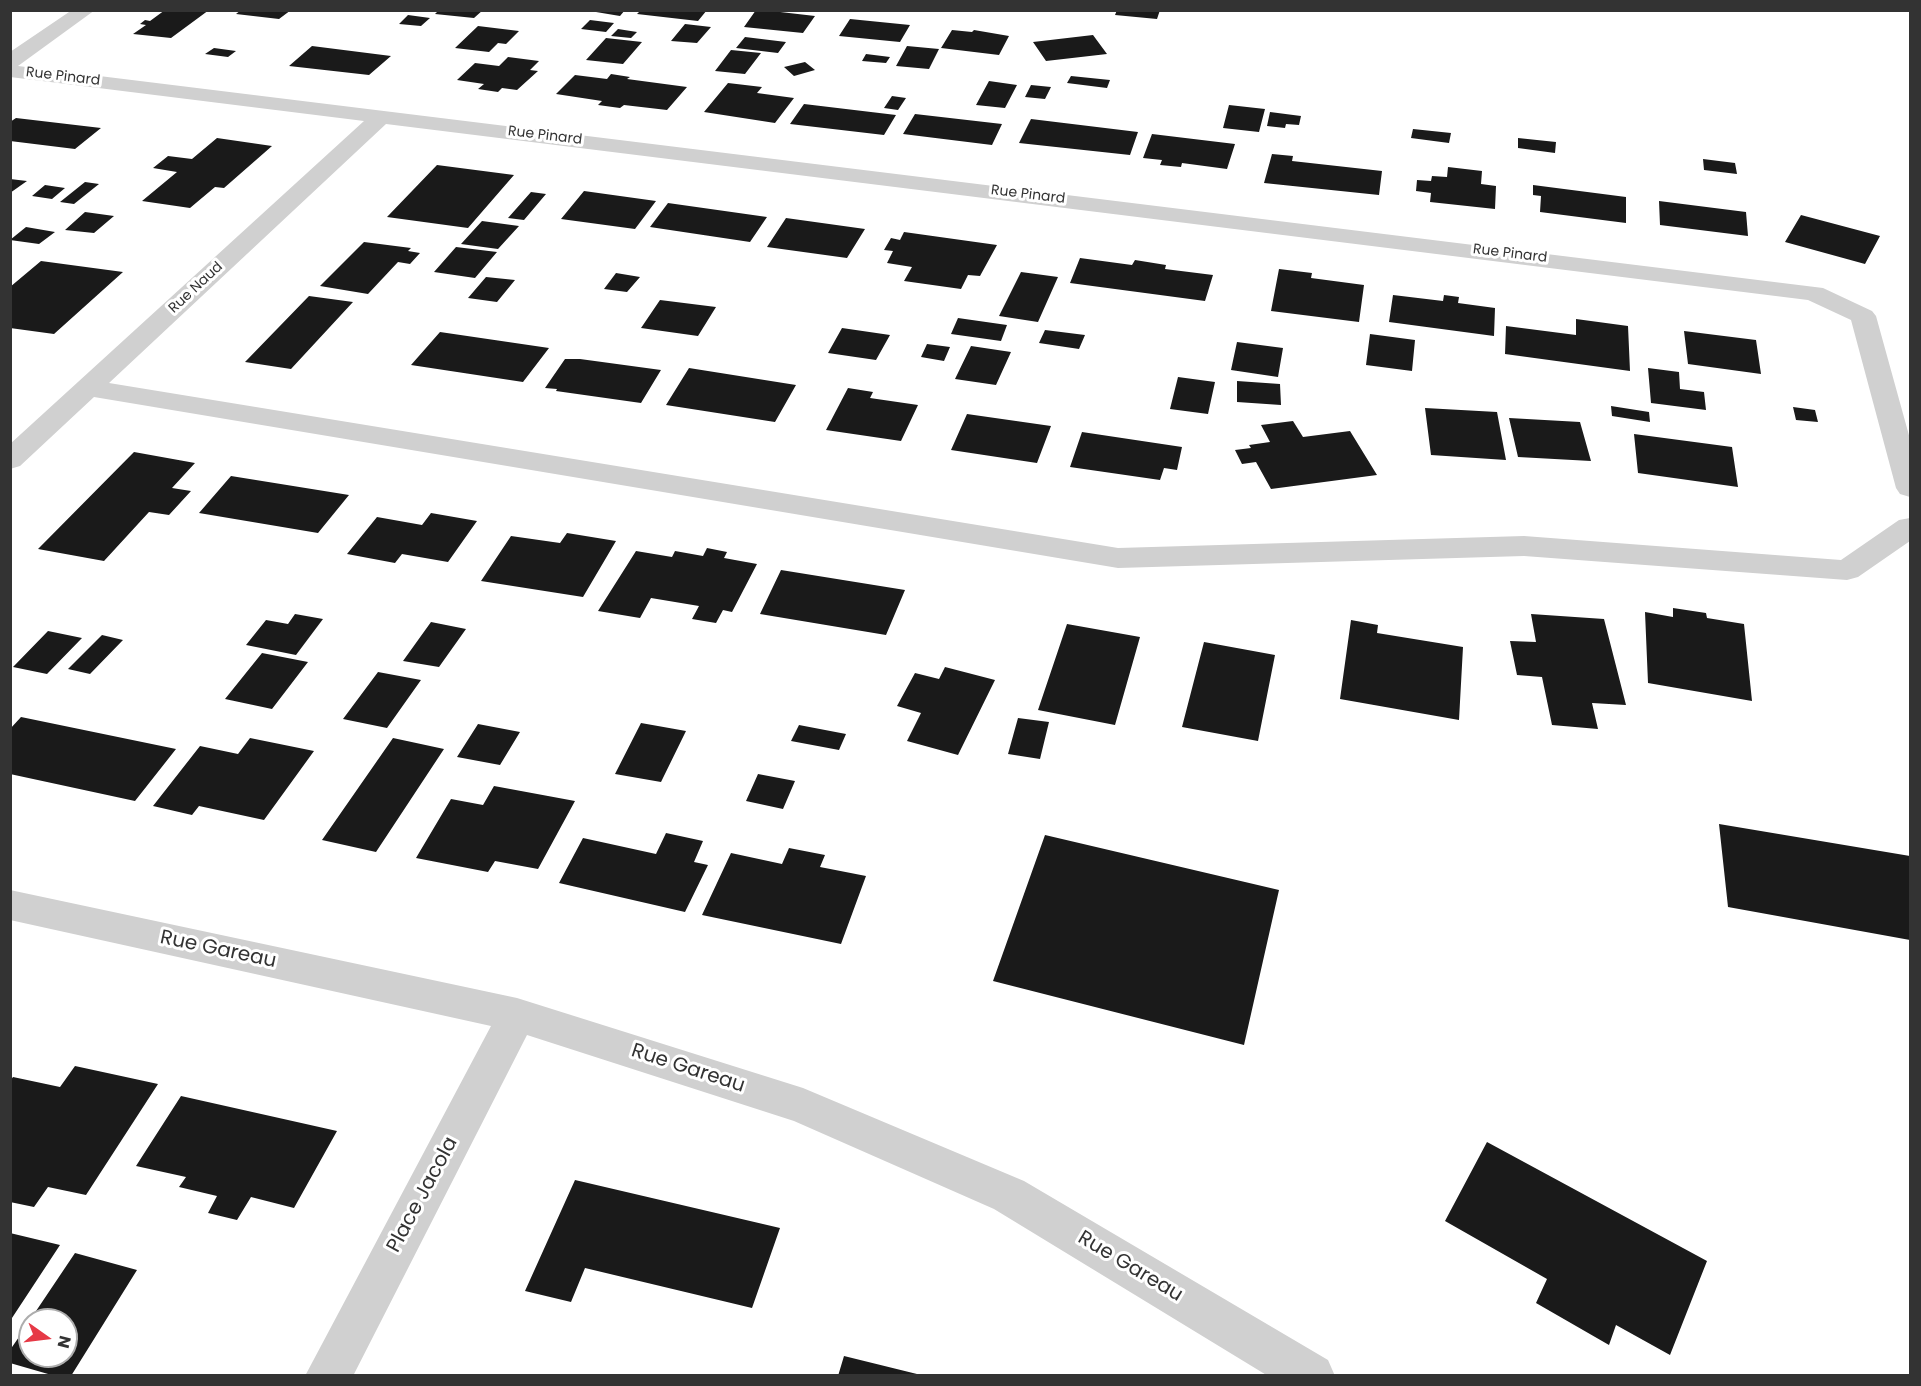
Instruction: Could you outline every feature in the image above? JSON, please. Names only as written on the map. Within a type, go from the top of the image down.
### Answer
[{"type":"street","points":[[10,62],[86,10]]},
{"type":"street","name":"Rue Pinard","points":[[10,71],[1814,293],[1863,316],[1911,488]]},
{"type":"street","name":"Rue Naud","points":[[10,460],[382,116]]},
{"type":"street","points":[[89,388],[1118,558],[1524,546],[1847,570],[1911,527]]},
{"type":"street","name":"Rue Gareau","points":[[10,905],[517,1016],[803,1106],[1009,1195],[1312,1376]]},
{"type":"street","name":"Place Jacola","points":[[328,1376],[517,1016]]},
{"type":"building","points":[[165,10],[209,10],[171,38],[133,34],[146,25],[140,24],[145,20],[150,21]]},
{"type":"building","points":[[241,10],[291,10],[279,19],[236,14]]},
{"type":"building","points":[[439,10],[483,10],[474,18],[435,14]]},
{"type":"building","points":[[584,10],[625,10],[620,16]]},
{"type":"building","points":[[641,10],[707,10],[698,21],[637,14]]},
{"type":"building","points":[[756,10],[815,16],[803,33],[744,27]]},
{"type":"building","points":[[1117,10],[1160,10],[1157,19],[1115,15]]},
{"type":"building","points":[[408,15],[430,18],[421,26],[399,24]]},
{"type":"building","points":[[850,19],[910,25],[900,42],[839,36]]},
{"type":"building","points":[[590,20],[614,23],[606,32],[581,29]]},
{"type":"building","points":[[685,24],[711,27],[697,43],[671,41]]},
{"type":"building","points":[[478,26],[519,31],[506,44],[498,43],[489,52],[455,48]]},
{"type":"building","points":[[618,29],[637,32],[631,38],[611,36]]},
{"type":"building","points":[[952,30],[972,32],[974,30],[1009,36],[999,55],[941,48]]},
{"type":"building","points":[[1093,35],[1107,54],[1046,61],[1033,42]]},
{"type":"building","points":[[745,37],[786,42],[778,53],[736,48]]},
{"type":"building","points":[[606,38],[642,42],[623,64],[586,60]]},
{"type":"building","points":[[312,46],[391,56],[369,75],[289,66]]},
{"type":"building","points":[[907,46],[939,49],[929,69],[896,66]]},
{"type":"building","points":[[214,48],[236,51],[228,57],[205,54]]},
{"type":"building","points":[[731,50],[761,53],[745,74],[715,71]]},
{"type":"building","points":[[866,54],[890,57],[886,63],[862,61]]},
{"type":"building","points":[[508,57],[539,61],[530,70],[538,71],[517,90],[502,88],[498,92],[478,89],[484,84],[457,80],[475,63],[499,66]]},
{"type":"building","points":[[805,62],[815,70],[794,76],[784,67]]},
{"type":"building","points":[[611,74],[630,77],[627,79],[687,87],[667,110],[624,105],[620,108],[598,105],[602,101],[556,94],[575,75],[607,79]]},
{"type":"building","points":[[1071,76],[1110,80],[1107,88],[1067,83]]},
{"type":"building","points":[[989,81],[1017,85],[1005,108],[976,105]]},
{"type":"building","points":[[728,83],[762,87],[757,93],[794,98],[775,123],[704,112]]},
{"type":"building","points":[[1031,85],[1051,87],[1045,99],[1025,97]]},
{"type":"building","points":[[892,96],[906,98],[898,110],[884,108]]},
{"type":"building","points":[[804,104],[896,115],[884,135],[790,124]]},
{"type":"building","points":[[1229,105],[1265,109],[1259,132],[1223,128]]},
{"type":"building","points":[[1270,112],[1301,116],[1299,125],[1286,124],[1285,128],[1267,126]]},
{"type":"building","points":[[915,114],[1002,124],[992,145],[903,134]]},
{"type":"building","points":[[16,118],[101,128],[75,149],[10,141],[10,122]]},
{"type":"building","points":[[1031,119],[1138,132],[1130,155],[1019,143]]},
{"type":"building","points":[[1413,129],[1451,133],[1449,143],[1411,138]]},
{"type":"building","points":[[1152,134],[1235,144],[1227,169],[1182,163],[1181,167],[1160,165],[1162,160],[1143,158]]},
{"type":"building","points":[[217,138],[272,146],[224,188],[215,187],[190,208],[142,201],[177,172],[153,168],[168,156],[192,159]]},
{"type":"building","points":[[1518,138],[1556,142],[1555,153],[1518,148]]},
{"type":"building","points":[[1272,154],[1293,156],[1292,161],[1382,171],[1379,195],[1264,183]]},
{"type":"building","points":[[1703,159],[1735,163],[1737,174],[1704,170]]},
{"type":"building","points":[[437,165],[514,175],[468,228],[387,217]]},
{"type":"building","points":[[1448,167],[1482,171],[1481,184],[1496,186],[1495,209],[1430,202],[1431,193],[1416,191],[1417,180],[1431,181],[1432,176],[1447,177]]},
{"type":"building","points":[[10,179],[27,181],[10,193]]},
{"type":"building","points":[[85,182],[99,184],[74,204],[60,202]]},
{"type":"building","points":[[45,185],[65,188],[52,199],[32,196]]},
{"type":"building","points":[[1533,185],[1626,197],[1626,223],[1540,212],[1541,196],[1533,195]]},
{"type":"building","points":[[584,191],[656,201],[635,229],[561,219]]},
{"type":"building","points":[[531,192],[546,194],[524,220],[508,218]]},
{"type":"building","points":[[1659,201],[1746,212],[1748,236],[1660,225]]},
{"type":"building","points":[[668,203],[767,217],[750,242],[650,227]]},
{"type":"building","points":[[85,212],[114,216],[94,233],[65,230]]},
{"type":"building","points":[[1801,215],[1880,236],[1865,264],[1785,242]]},
{"type":"building","points":[[786,218],[865,229],[847,258],[767,247]]},
{"type":"building","points":[[482,221],[519,226],[498,249],[461,244]]},
{"type":"building","points":[[26,227],[55,232],[39,244],[10,240]]},
{"type":"building","points":[[904,232],[997,245],[980,276],[968,275],[961,289],[904,281],[912,267],[887,263],[893,251],[884,250],[891,238],[900,240]]},
{"type":"building","points":[[364,242],[411,248],[408,251],[420,253],[410,264],[398,262],[368,294],[320,286]]},
{"type":"building","points":[[456,247],[497,252],[475,278],[434,272]]},
{"type":"building","points":[[1080,258],[1132,265],[1135,260],[1166,265],[1165,269],[1213,275],[1205,301],[1070,283]]},
{"type":"building","points":[[41,261],[123,272],[54,334],[10,328],[10,287]]},
{"type":"building","points":[[1279,269],[1312,273],[1311,278],[1364,285],[1359,322],[1271,311]]},
{"type":"building","points":[[1021,272],[1058,277],[1038,322],[999,316]]},
{"type":"building","points":[[616,273],[640,277],[627,292],[604,289]]},
{"type":"building","points":[[486,277],[515,280],[497,302],[468,298]]},
{"type":"building","points":[[1393,295],[1443,301],[1444,295],[1459,297],[1458,303],[1495,308],[1494,336],[1389,322]]},
{"type":"building","points":[[309,296],[353,302],[291,369],[245,362]]},
{"type":"building","points":[[660,300],[716,307],[698,336],[641,328]]},
{"type":"building","points":[[958,318],[1007,325],[1001,341],[951,334]]},
{"type":"building","points":[[1576,319],[1628,326],[1630,371],[1505,354],[1506,326],[1576,335]]},
{"type":"building","points":[[842,328],[890,335],[876,360],[828,353]]},
{"type":"building","points":[[1045,330],[1085,335],[1079,349],[1039,343]]},
{"type":"building","points":[[1684,331],[1756,340],[1761,374],[1688,364]]},
{"type":"building","points":[[440,332],[549,348],[523,382],[411,365]]},
{"type":"building","points":[[1370,334],[1415,340],[1412,371],[1366,365]]},
{"type":"building","points":[[1237,342],[1283,348],[1278,377],[1231,370]]},
{"type":"building","points":[[927,344],[950,347],[944,361],[921,357]]},
{"type":"building","points":[[971,346],[1011,352],[996,385],[955,379]]},
{"type":"building","points":[[565,359],[661,370],[641,403],[545,388]]},
{"type":"building","points":[[689,368],[796,385],[775,422],[666,405]]},
{"type":"building","points":[[1648,368],[1679,372],[1680,389],[1704,392],[1706,410],[1651,403]]},
{"type":"building","points":[[1178,377],[1215,382],[1208,414],[1170,409]]},
{"type":"building","points":[[1237,381],[1280,384],[1281,405],[1237,402]]},
{"type":"building","points":[[848,388],[873,392],[870,398],[918,405],[901,441],[826,430]]},
{"type":"building","points":[[1611,406],[1649,412],[1650,422],[1612,416]]},
{"type":"building","points":[[1793,407],[1815,410],[1818,422],[1796,420]]},
{"type":"building","points":[[1425,408],[1497,412],[1506,460],[1431,455]]},
{"type":"building","points":[[967,414],[1051,426],[1037,463],[951,450]]},
{"type":"building","points":[[1509,418],[1580,422],[1591,461],[1518,457]]},
{"type":"building","points":[[1293,421],[1303,437],[1350,431],[1377,475],[1271,489],[1256,462],[1242,464],[1235,450],[1270,442],[1261,425]]},
{"type":"building","points":[[1082,432],[1182,447],[1177,470],[1164,468],[1160,480],[1070,467]]},
{"type":"building","points":[[1634,434],[1732,447],[1738,487],[1638,473]]},
{"type":"building","points":[[134,452],[195,463],[172,488],[191,491],[169,515],[149,512],[104,561],[38,549]]},
{"type":"building","points":[[231,476],[349,495],[318,533],[199,513]]},
{"type":"building","points":[[431,513],[477,521],[448,562],[402,554],[395,563],[347,554],[377,517],[422,525]]},
{"type":"building","points":[[567,533],[616,541],[583,597],[481,581],[511,536],[560,543]]},
{"type":"building","points":[[707,548],[727,552],[724,558],[757,564],[732,612],[723,610],[716,623],[692,619],[699,606],[651,598],[640,618],[598,611],[636,551],[672,557],[675,551],[703,556]]},
{"type":"building","points":[[781,570],[905,590],[886,635],[760,614]]},
{"type":"building","points":[[1673,608],[1706,613],[1707,618],[1744,624],[1752,701],[1648,683],[1645,612],[1673,617]]},
{"type":"building","points":[[295,614],[323,619],[296,655],[246,645],[266,620],[288,624]]},
{"type":"building","points":[[1531,614],[1604,619],[1626,705],[1592,703],[1598,729],[1552,725],[1542,677],[1517,675],[1510,641],[1536,642]]},
{"type":"building","points":[[1351,620],[1378,625],[1377,633],[1463,647],[1459,720],[1340,699]]},
{"type":"building","points":[[431,622],[466,629],[439,667],[403,661]]},
{"type":"building","points":[[1067,624],[1140,637],[1115,725],[1038,710]]},
{"type":"building","points":[[48,631],[82,638],[47,674],[13,667]]},
{"type":"building","points":[[102,635],[123,640],[90,674],[68,669]]},
{"type":"building","points":[[1204,642],[1275,655],[1258,741],[1182,727]]},
{"type":"building","points":[[262,653],[308,662],[272,709],[225,699]]},
{"type":"building","points":[[945,667],[995,680],[958,755],[907,741],[921,713],[897,706],[915,673],[939,679]]},
{"type":"building","points":[[378,672],[421,680],[387,728],[343,719]]},
{"type":"building","points":[[21,717],[176,749],[135,801],[10,774],[10,729]]},
{"type":"building","points":[[1018,718],[1049,722],[1040,759],[1008,754]]},
{"type":"building","points":[[641,723],[686,731],[661,782],[615,774]]},
{"type":"building","points":[[478,724],[520,732],[500,765],[457,757]]},
{"type":"building","points":[[799,725],[846,734],[839,750],[791,741]]},
{"type":"building","points":[[250,738],[314,751],[264,820],[199,806],[192,815],[153,806],[200,746],[238,754]]},
{"type":"building","points":[[393,738],[444,749],[376,852],[322,840]]},
{"type":"building","points":[[758,774],[795,781],[783,809],[746,801]]},
{"type":"building","points":[[494,786],[575,801],[538,869],[495,861],[488,872],[416,858],[451,799],[483,805]]},
{"type":"building","points":[[1719,824],[1910,856],[1910,940],[1728,907]]},
{"type":"building","points":[[666,833],[703,841],[694,862],[708,865],[685,912],[559,883],[583,838],[656,854]]},
{"type":"building","points":[[1045,835],[1279,890],[1244,1045],[993,981]]},
{"type":"building","points":[[789,848],[825,855],[820,867],[866,876],[841,944],[702,915],[731,853],[782,864]]},
{"type":"building","points":[[75,1066],[158,1084],[86,1195],[48,1187],[34,1207],[10,1202],[10,1081],[13,1077],[60,1087]]},
{"type":"building","points":[[181,1096],[337,1131],[294,1208],[251,1197],[237,1220],[208,1213],[217,1196],[179,1187],[186,1177],[136,1166]]},
{"type":"building","points":[[1487,1142],[1707,1261],[1670,1355],[1616,1325],[1609,1345],[1536,1303],[1547,1279],[1445,1221]]},
{"type":"building","points":[[575,1180],[780,1228],[752,1308],[585,1268],[571,1302],[525,1291]]},
{"type":"building","points":[[10,1233],[60,1245],[18,1308],[10,1321]]},
{"type":"building","points":[[75,1253],[137,1270],[78,1365],[78,1308],[38,1308]]},
{"type":"building","points":[[18,1338],[18,1365],[10,1363],[10,1350]]},
{"type":"building","points":[[844,1356],[921,1375],[921,1376],[838,1376]]},
{"type":"building","points":[[27,1368],[76,1368],[71,1376],[55,1376]]}]
